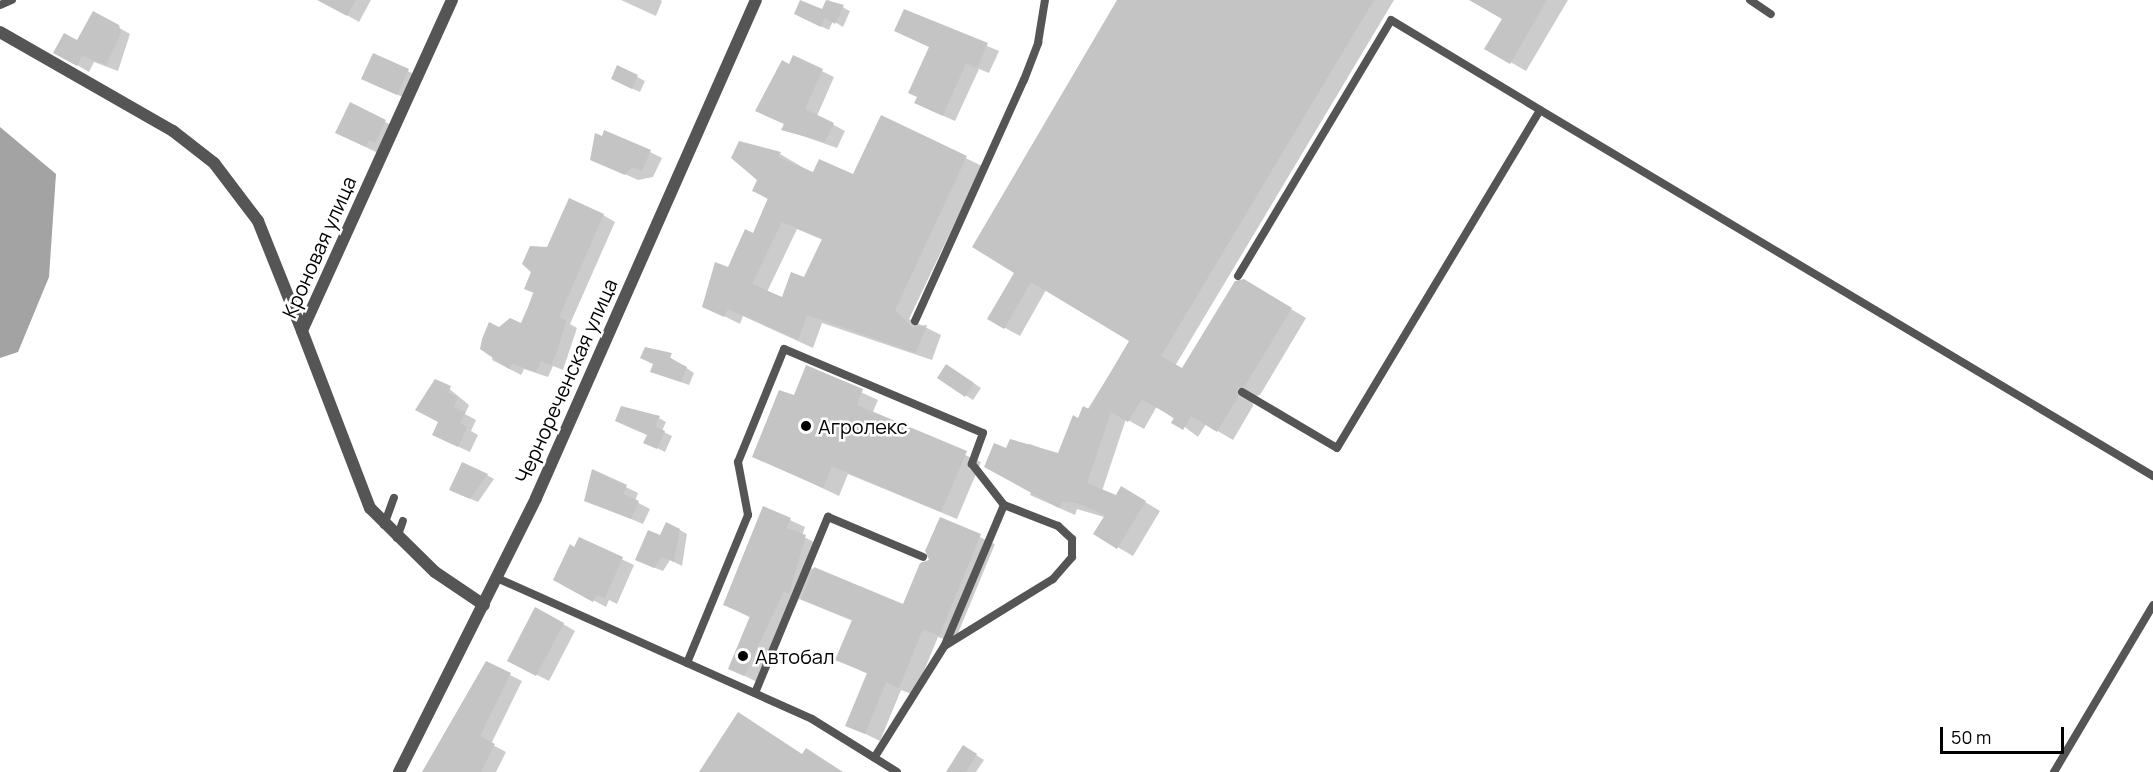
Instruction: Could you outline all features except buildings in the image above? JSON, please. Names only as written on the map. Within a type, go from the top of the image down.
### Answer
[{"type":"street","name":"Кроновая улица","points":[[452,0],[302,331],[361,492],[384,525],[397,538],[455,588],[484,605]]},
{"type":"street","name":"Чернореченская улица","points":[[399,772],[498,578],[756,0]]},
{"type":"street","points":[[0,32],[173,130],[222,171],[258,221],[302,331]]},
{"type":"lane","points":[[0,5],[12,0]]},
{"type":"lane","points":[[915,321],[1024,80],[1038,43],[1044,0]]},
{"type":"lane","points":[[1750,0],[1772,14]]},
{"type":"lane","points":[[1238,276],[1390,20],[2153,476]]},
{"type":"lane","points":[[1242,392],[1337,448],[1540,110]]},
{"type":"lane","points":[[687,663],[748,515],[738,462],[784,349],[983,433],[972,464],[1004,506],[1058,526],[1072,539],[1072,557],[1053,579],[945,645]]},
{"type":"lane","points":[[384,525],[394,498]]},
{"type":"lane","points":[[874,758],[945,645],[1004,506]]},
{"type":"lane","points":[[755,693],[828,517],[923,557]]},
{"type":"lane","points":[[397,538],[403,521]]},
{"type":"lane","points":[[498,578],[812,719],[897,772]]},
{"type":"lane","points":[[2054,772],[2153,605]]},
{"type":"shaded area","points":[[0,127],[56,174],[49,277],[18,352],[0,358]]},
{"type":"place","name":"Агролекс","points":[[806,426]]},
{"type":"place","name":"Автобал","points":[[743,656]]}]
